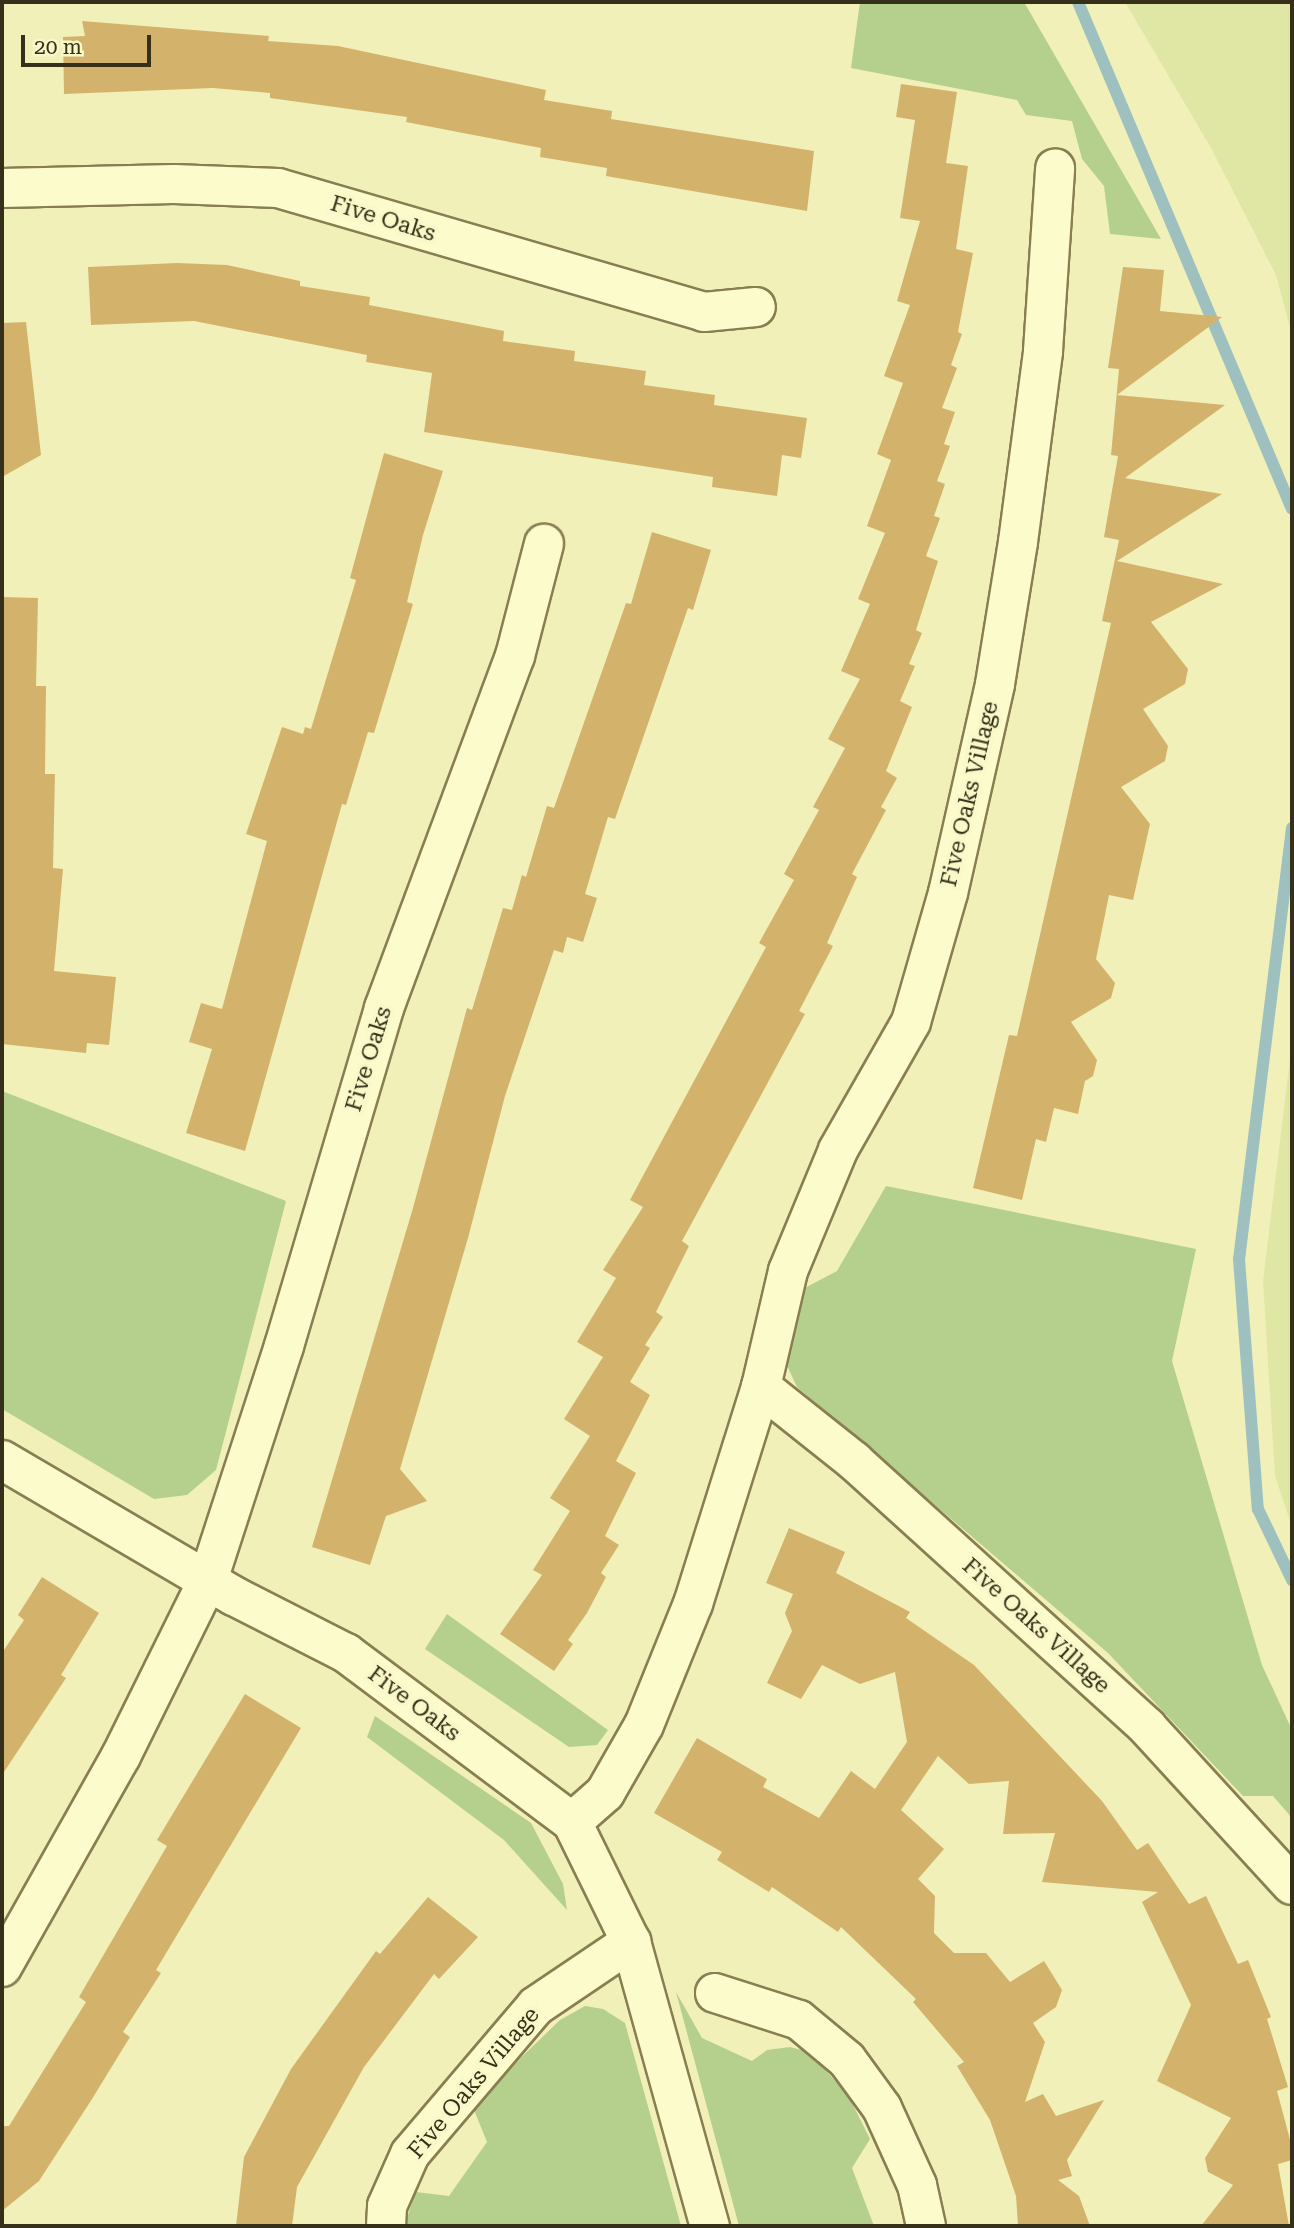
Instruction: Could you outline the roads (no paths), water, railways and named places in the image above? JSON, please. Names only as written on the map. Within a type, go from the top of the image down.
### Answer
[{"type":"street","name":"Five Oaks Village","points":[[572,1822],[605,1793],[644,1725],[692,1604],[761,1387],[788,1271],[838,1150],[911,1022],[948,893],[995,684],[1018,542],[1043,351],[1055,168]]},
{"type":"street","name":"Five Oaks","points":[[2,187],[174,184],[278,188],[704,312],[756,307]]},
{"type":"street","name":"Five Oaks","points":[[2,1967],[121,1756],[208,1580],[284,1346],[384,1008],[515,656],[544,544]]},
{"type":"street","name":"Five Oaks Village","points":[[761,1387],[855,1461],[1147,1727],[1292,1885]]},
{"type":"street","name":"Five Oaks","points":[[2,1460],[208,1580],[346,1653],[572,1822]]},
{"type":"street","points":[[572,1822],[631,1942],[710,2226]]},
{"type":"street","name":"Five Oaks Village","points":[[386,2226],[387,2206],[410,2154],[536,2006],[631,1942]]},
{"type":"street","points":[[715,1993],[799,2020],[847,2060],[882,2108],[917,2185],[926,2226]]},
{"type":"waterway","points":[[1078,2],[1292,509]]},
{"type":"waterway","points":[[1292,828],[1239,1259],[1258,1509],[1292,1580]]}]
